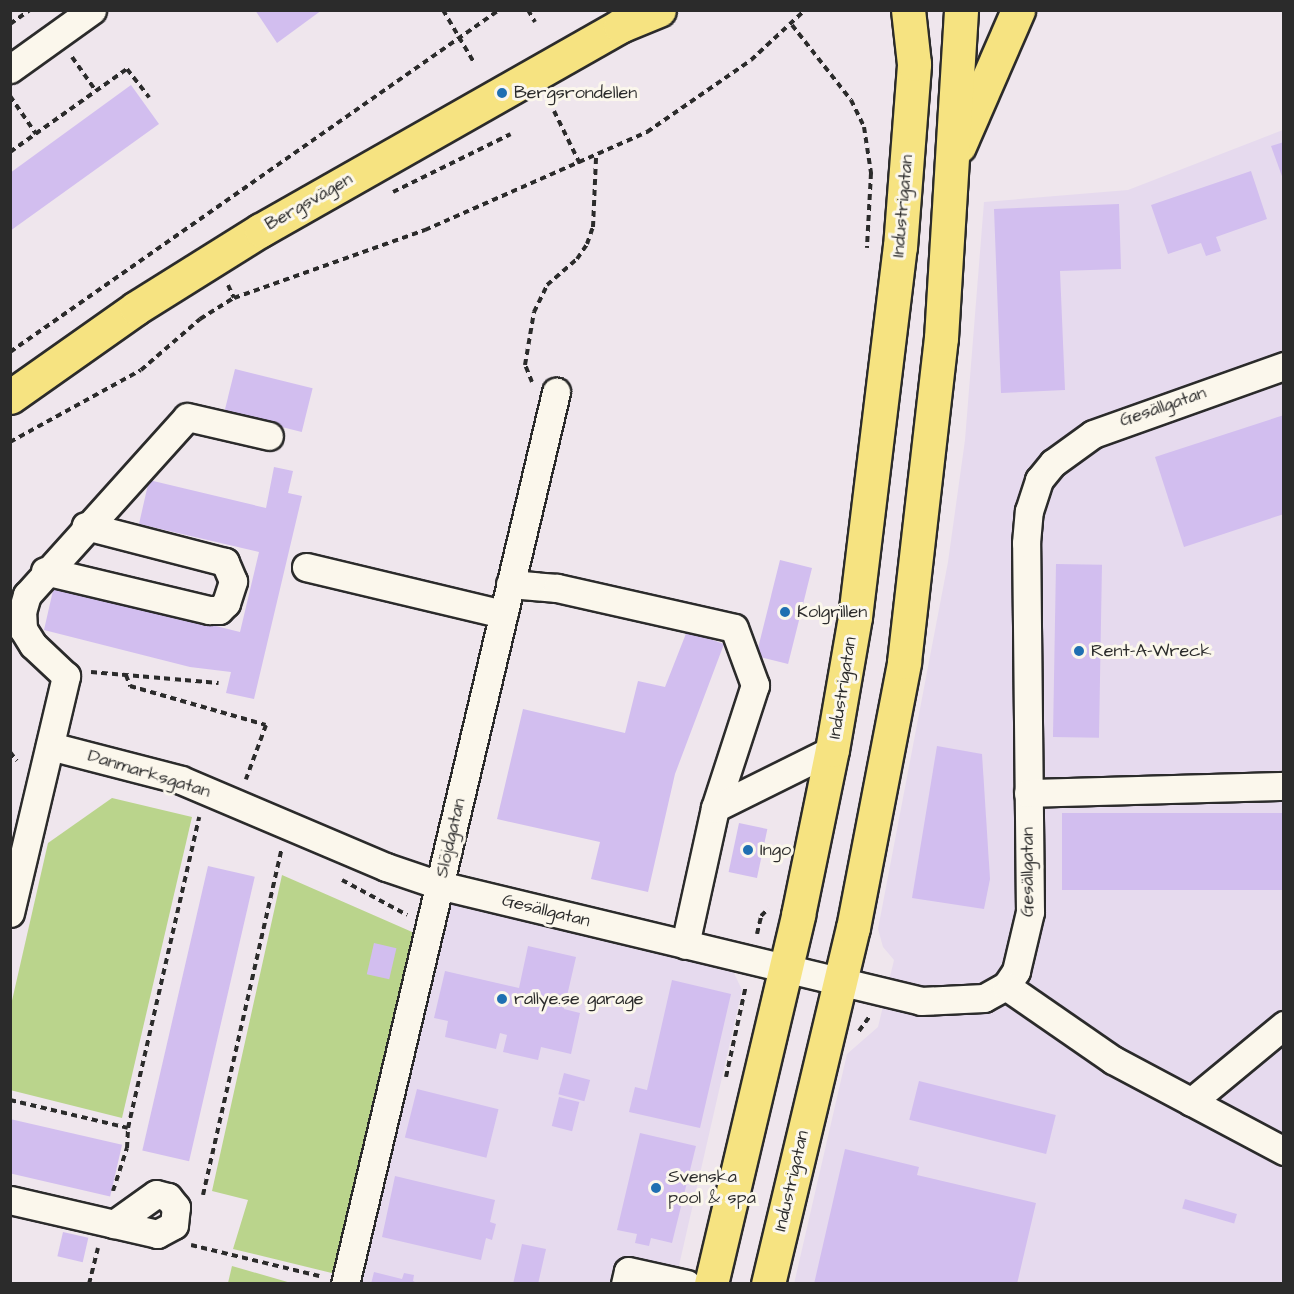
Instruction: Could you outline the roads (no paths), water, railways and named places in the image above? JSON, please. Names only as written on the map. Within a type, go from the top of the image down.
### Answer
[{"type":"main road","name":"Bergsvägen","points":[[10,397],[136,308],[261,230],[629,18],[658,10]]},
{"type":"main road","name":"Industrigatan","points":[[711,1284],[785,970],[832,750],[867,528],[900,247],[914,74],[908,10]]},
{"type":"main road","name":"Industrigatan","points":[[768,1284],[839,983],[882,786],[915,584],[941,338],[961,10]]},
{"type":"main road","points":[[953,162],[1017,10]]},
{"type":"street","points":[[10,69],[92,10]]},
{"type":"street","name":"Gesällgatan","points":[[440,885],[839,983],[940,1003],[984,998],[1006,986],[1022,951],[1030,912],[1026,543],[1029,511],[1039,480],[1053,463],[1093,434],[1284,366]]},
{"type":"street","name":"Slöjdgatan","points":[[345,1283],[556,392]]},
{"type":"street","points":[[10,913],[66,676],[33,645],[23,629],[22,612],[27,595],[45,571],[187,417],[270,436]]},
{"type":"street","points":[[45,571],[209,610],[219,610],[226,603],[233,580],[225,562],[86,526]]},
{"type":"street","points":[[306,567],[503,614]]},
{"type":"street","points":[[510,584],[557,588],[734,628],[754,685],[715,808],[685,945]]},
{"type":"street","name":"Danmarksgatan","points":[[50,746],[181,780],[386,867],[440,885]]},
{"type":"street","points":[[715,808],[832,750]]},
{"type":"street","points":[[1028,793],[1284,786]]},
{"type":"street","points":[[1006,986],[1113,1060],[1284,1151]]},
{"type":"street","points":[[1191,1102],[1284,1025]]},
{"type":"street","points":[[10,1200],[114,1224]]},
{"type":"street","points":[[625,1284],[628,1271],[687,1284]]},
{"type":"place","name":"Bergsrondellen","points":[[502,93]]},
{"type":"place","name":"Kolgrillen","points":[[785,612]]},
{"type":"place","name":"Rent-A-Wreck","points":[[1079,651]]},
{"type":"place","name":"Ingo","points":[[748,850]]},
{"type":"place","name":"rallye.se garage","points":[[502,999]]},
{"type":"place","name":"Svenska pool & spa","points":[[656,1188]]}]
